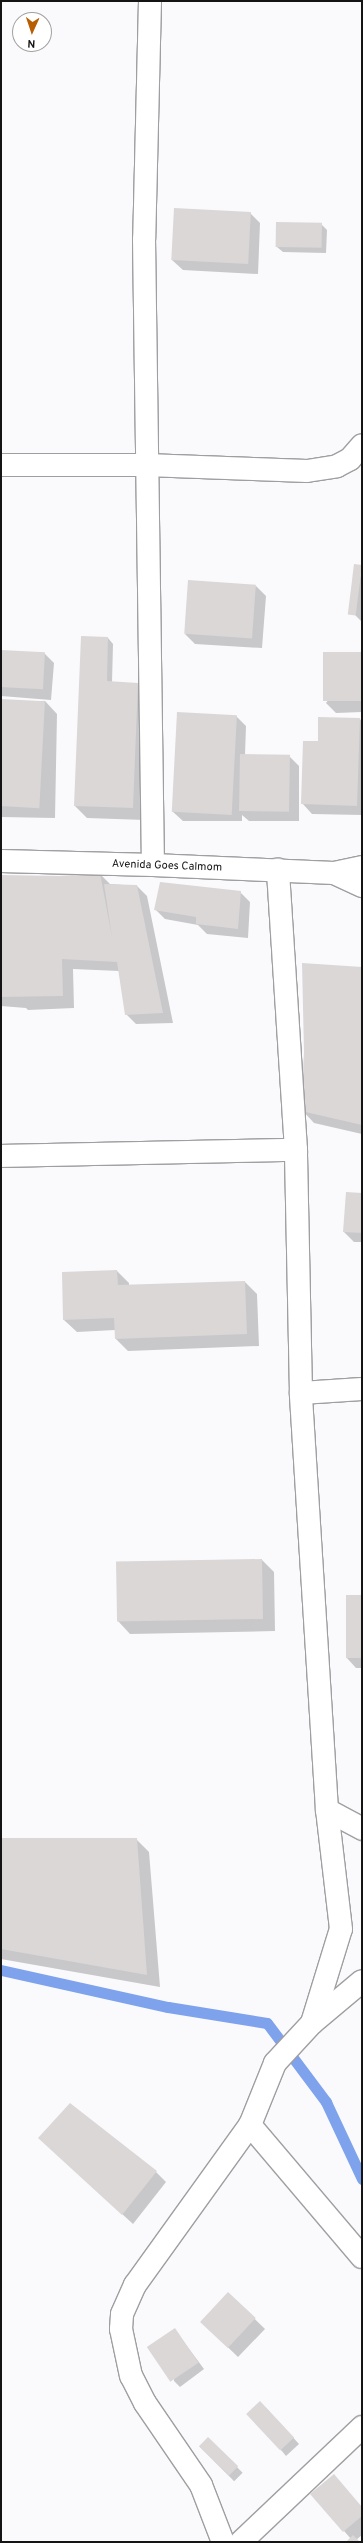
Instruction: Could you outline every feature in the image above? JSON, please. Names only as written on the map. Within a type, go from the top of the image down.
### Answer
[{"type":"street","points":[[150,1],[144,239],[146,465],[149,512],[153,865]]},
{"type":"street","points":[[1,465],[146,465],[324,470],[337,466],[350,459],[362,445]]},
{"type":"street","name":"Avenida Goes Calmom","points":[[1,861],[153,865],[334,873]]},
{"type":"street","points":[[334,873],[362,868]]},
{"type":"street","points":[[278,870],[296,1150],[300,1393],[326,1810],[341,1929],[312,2023]]},
{"type":"street","points":[[334,873],[362,886]]},
{"type":"street","points":[[1,1156],[296,1150]]},
{"type":"street","points":[[300,1393],[362,1389]]},
{"type":"street","points":[[326,1810],[362,1829]]},
{"type":"street","points":[[223,2542],[201,2485],[145,2403],[131,2376],[122,2329],[122,2314],[135,2285],[250,2124],[275,2063],[312,2023],[362,1981]]},
{"type":"street","points":[[250,2124],[362,2257]]},
{"type":"street","points":[[241,2542],[362,2427]]},
{"type":"building","points":[[174,208],[251,212],[248,264],[171,260]]},
{"type":"building","points":[[276,222],[322,223],[322,248],[276,247]]},
{"type":"building","points":[[354,564],[362,565],[356,616],[348,615]]},
{"type":"building","points":[[188,580],[256,585],[252,639],[184,634]]},
{"type":"building","points":[[81,636],[108,637],[107,681],[138,683],[133,808],[74,806]]},
{"type":"building","points":[[1,650],[45,652],[43,689],[1,687]]},
{"type":"building","points":[[323,652],[362,652],[362,701],[323,701]]},
{"type":"building","points":[[1,699],[45,701],[39,808],[1,806]]},
{"type":"building","points":[[177,712],[237,715],[232,815],[172,812]]},
{"type":"building","points":[[318,717],[360,718],[357,806],[301,804],[303,741],[318,741]]},
{"type":"building","points":[[240,754],[290,755],[289,812],[239,811]]},
{"type":"building","points":[[100,873],[112,937],[104,884],[137,885],[163,1013],[125,1015],[117,962],[62,959],[63,996],[1,997],[1,875],[59,876]]},
{"type":"building","points":[[160,882],[241,891],[238,929],[196,924],[196,917],[154,910]]},
{"type":"building","points":[[302,963],[362,967],[362,1125],[301,1111],[304,1052]]},
{"type":"building","points":[[346,1192],[362,1193],[362,1233],[343,1232]]},
{"type":"building","points":[[117,1270],[118,1285],[245,1281],[247,1334],[115,1339],[114,1318],[63,1320],[62,1272]]},
{"type":"building","points":[[262,1559],[263,1619],[117,1622],[116,1562]]},
{"type":"building","points":[[346,1595],[362,1595],[362,1658],[346,1658]]},
{"type":"building","points":[[1,1838],[137,1838],[147,1975],[1,1949]]},
{"type":"building","points":[[70,2103],[157,2171],[122,2215],[38,2138]]},
{"type":"building","points":[[228,2292],[256,2318],[228,2348],[200,2322]]},
{"type":"building","points":[[175,2328],[198,2363],[170,2382],[147,2347]]},
{"type":"building","points":[[260,2401],[294,2438],[280,2451],[246,2414]]},
{"type":"building","points":[[208,2437],[238,2466],[229,2476],[199,2446]]},
{"type":"building","points":[[334,2474],[362,2507],[362,2516],[343,2532],[310,2494]]},
{"type":"building","points":[[353,2535],[360,2542],[346,2542]]},
{"type":"waterway","points":[[1,1970],[168,2007],[267,2023],[326,2102],[362,2179]]}]
